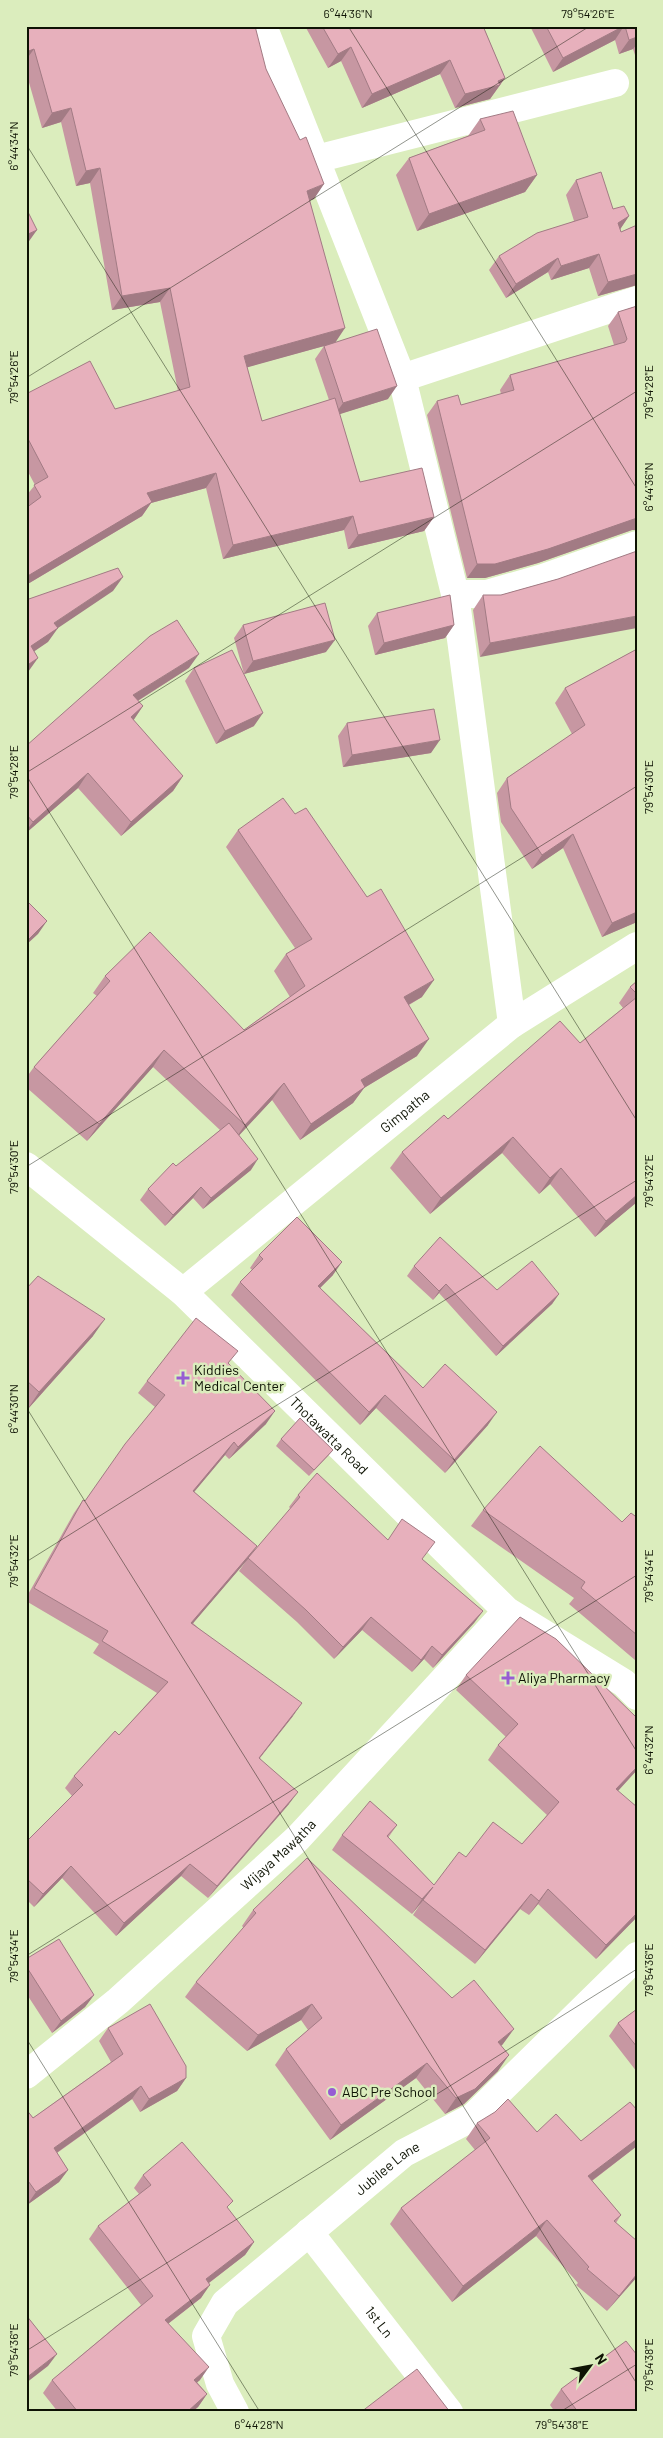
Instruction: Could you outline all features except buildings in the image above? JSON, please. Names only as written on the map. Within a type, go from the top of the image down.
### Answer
[{"type":"street","points":[[263,26],[402,378],[455,594],[512,1024]]},
{"type":"street","points":[[316,159],[615,83]]},
{"type":"street","points":[[402,378],[637,300]]},
{"type":"street","points":[[455,594],[487,594],[543,578],[637,545]]},
{"type":"street","name":"Gimpatha","points":[[183,1292],[512,1024],[637,946]]},
{"type":"street","name":"Thotawatta Road","points":[[26,1166],[183,1292],[507,1611],[633,1683]]},
{"type":"street","name":"Wijaya Mawatha","points":[[26,2075],[118,2001],[298,1838],[507,1611]]},
{"type":"street","name":"Jubilee Lane","points":[[235,2412],[220,2384],[206,2336],[225,2303],[404,2152],[473,2117],[637,1956]]},
{"type":"street","name":"1st Ln","points":[[309,2232],[449,2412]]},
{"type":"place","name":"Kiddies Medical Center","points":[[183,1378]]},
{"type":"place","name":"Aliya Pharmacy","points":[[508,1678]]},
{"type":"place","name":"ABC Pre School","points":[[332,2092]]}]
